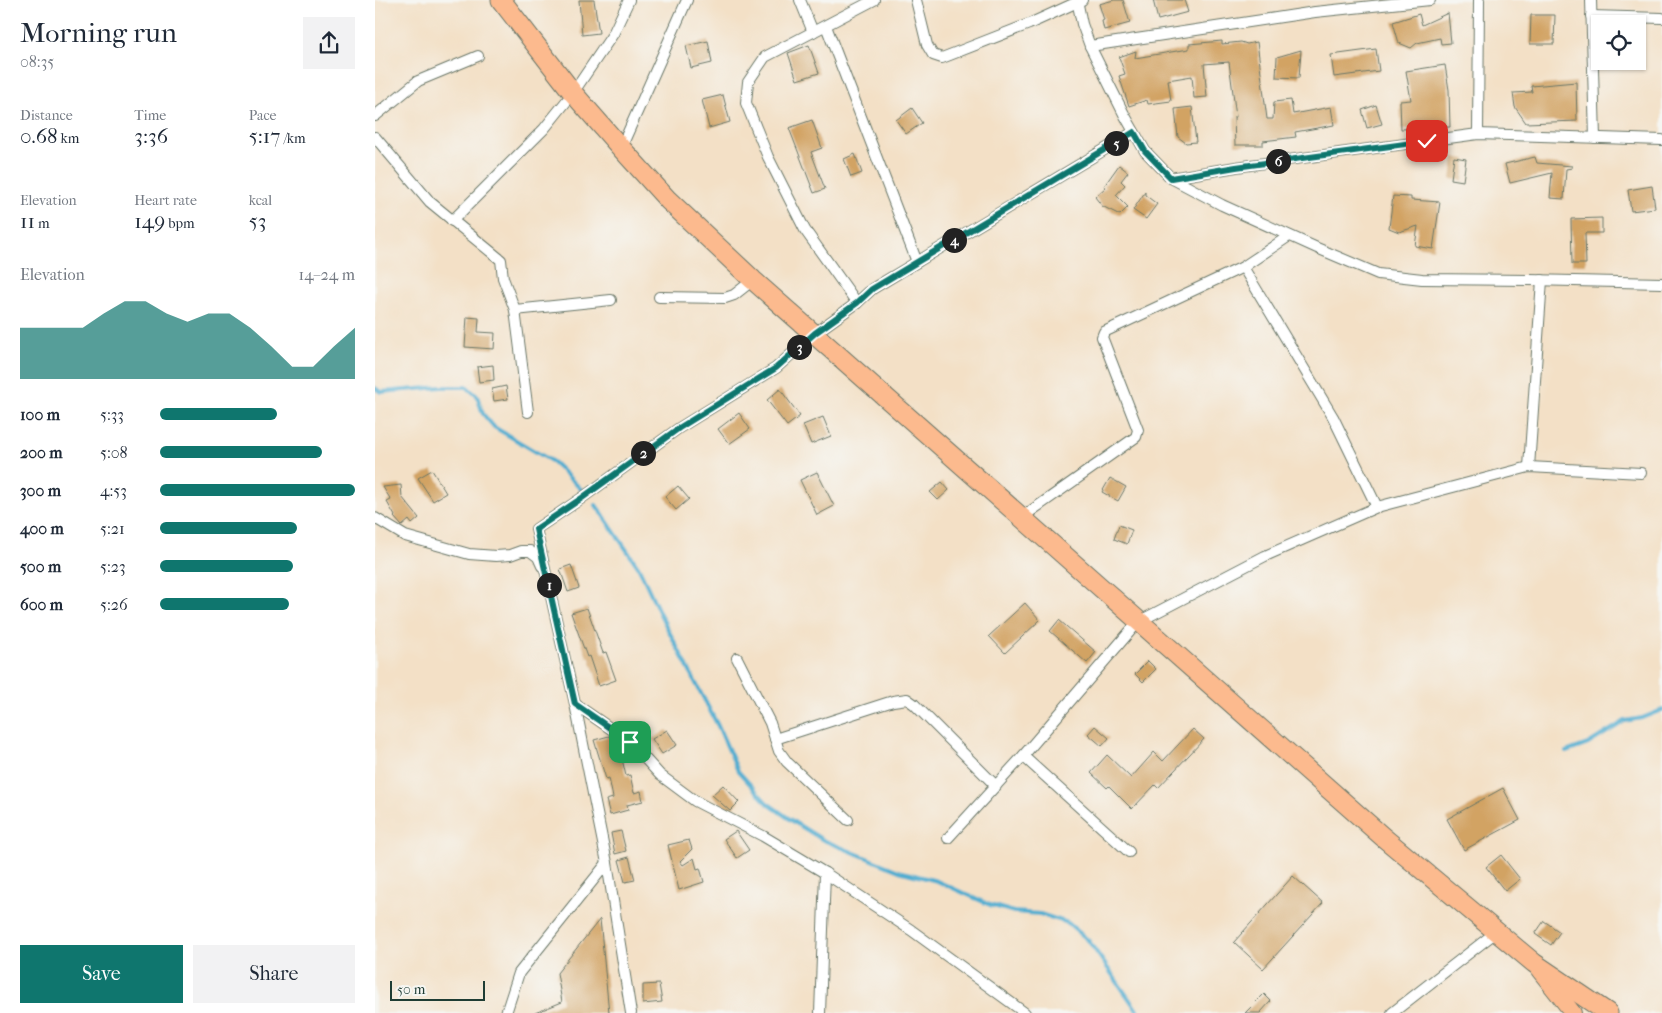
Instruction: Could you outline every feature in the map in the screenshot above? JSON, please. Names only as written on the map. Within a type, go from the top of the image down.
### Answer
[{"type":"highway","points":[[501,0],[573,93],[621,148],[668,200],[753,280],[1383,837],[1533,963],[1608,1013]]},
{"type":"main road","points":[[1533,963],[1573,1013]]},
{"type":"street","points":[[452,220],[544,129],[573,93],[613,34],[629,0]]},
{"type":"street","points":[[621,148],[687,0]]},
{"type":"street","points":[[800,0],[813,32]]},
{"type":"street","points":[[857,303],[805,230],[768,157],[745,103],[748,82],[765,57],[873,0]]},
{"type":"street","points":[[916,0],[927,45],[933,55],[942,58],[1029,24],[1079,1],[1090,46],[1134,132],[1145,151],[1171,178],[1222,205],[1378,274],[1423,280],[1662,283]]},
{"type":"street","points":[[1090,46],[1315,12],[1430,0]]},
{"type":"street","points":[[1479,0],[1479,134]]},
{"type":"street","points":[[1591,0],[1591,15]]},
{"type":"street","points":[[1646,18],[1662,18]]},
{"type":"street","points":[[826,26],[917,262]]},
{"type":"street","points":[[375,116],[418,81],[478,56]]},
{"type":"street","points":[[1593,70],[1595,138]]},
{"type":"street","points":[[631,1013],[607,863],[575,704],[536,529],[679,428],[776,368],[815,333],[857,303],[872,289],[1134,132]]},
{"type":"street","points":[[1171,178],[1236,167],[1479,134],[1662,140]]},
{"type":"street","points":[[375,137],[430,202],[501,260],[503,278],[515,310],[528,412]]},
{"type":"street","points":[[1021,518],[1135,437],[1138,430],[1102,336],[1104,332],[1243,267],[1289,236]]},
{"type":"street","points":[[1243,267],[1333,417],[1377,506]]},
{"type":"street","points":[[659,297],[725,298],[734,295],[753,280]]},
{"type":"street","points":[[1529,467],[1542,280]]},
{"type":"street","points":[[515,310],[611,300]]},
{"type":"street","points":[[948,838],[1023,756],[1138,622],[1265,556],[1377,506],[1529,467],[1641,473]]},
{"type":"street","points":[[375,518],[405,536],[469,554],[496,556],[530,551],[538,557],[547,576]]},
{"type":"street","points":[[737,658],[787,762],[848,820]]},
{"type":"street","points":[[775,739],[893,701],[907,699],[996,786]]},
{"type":"street","points":[[575,704],[630,742],[661,775],[695,801],[763,836],[825,873],[911,930],[1025,1013]]},
{"type":"street","points":[[1023,756],[1129,852]]},
{"type":"street","points":[[506,1013],[519,972],[607,863]]},
{"type":"street","points":[[820,1013],[825,873]]},
{"type":"street","points":[[1392,1013],[1496,932]]},
{"type":"building","points":[[579,0],[594,0],[599,33],[582,35]]},
{"type":"building","points":[[1123,0],[1130,23],[1104,30],[1102,21],[1104,20],[1099,4]]},
{"type":"building","points":[[1153,0],[1184,0],[1188,12],[1158,20]]},
{"type":"building","points":[[1448,13],[1451,43],[1441,44],[1440,38],[1417,43],[1411,48],[1399,43],[1393,22],[1419,14],[1422,25]]},
{"type":"building","points":[[1531,15],[1555,15],[1554,44],[1530,44]]},
{"type":"building","points":[[708,41],[712,63],[691,68],[686,46]]},
{"type":"building","points":[[1222,41],[1222,44],[1257,42],[1267,119],[1273,119],[1274,102],[1291,100],[1293,114],[1331,107],[1334,125],[1295,132],[1296,137],[1263,141],[1263,145],[1235,145],[1234,117],[1236,117],[1229,62],[1204,64],[1207,97],[1194,98],[1192,76],[1168,80],[1171,101],[1148,104],[1147,100],[1129,106],[1119,76],[1125,74],[1119,57],[1136,51],[1135,58],[1189,49],[1189,44]]},
{"type":"building","points":[[809,45],[819,73],[797,80],[788,53]]},
{"type":"building","points":[[1376,49],[1379,71],[1334,77],[1331,55]]},
{"type":"building","points":[[1301,50],[1299,78],[1276,77],[1277,57]]},
{"type":"building","points":[[1445,65],[1449,90],[1450,127],[1401,129],[1400,101],[1411,100],[1406,71]]},
{"type":"building","points":[[1576,82],[1577,121],[1526,123],[1515,107],[1513,93],[1532,92],[1531,86]]},
{"type":"building","points":[[723,95],[730,122],[709,128],[702,100]]},
{"type":"building","points":[[1376,105],[1382,124],[1367,128],[1362,110]]},
{"type":"building","points":[[1192,107],[1196,142],[1186,143],[1178,137],[1175,109]]},
{"type":"building","points":[[912,108],[922,123],[906,134],[896,120]]},
{"type":"building","points":[[812,120],[822,148],[811,152],[825,189],[814,193],[789,128]]},
{"type":"building","points":[[855,154],[862,173],[851,177],[844,159]]},
{"type":"building","points":[[1454,157],[1466,159],[1463,181],[1451,179]]},
{"type":"building","points":[[1535,157],[1537,163],[1572,166],[1572,168],[1566,169],[1564,199],[1550,198],[1552,173],[1510,183],[1505,164]]},
{"type":"building","points":[[1119,165],[1128,172],[1121,181],[1125,185],[1116,195],[1128,207],[1120,215],[1102,206],[1095,197],[1106,187],[1104,186]]},
{"type":"building","points":[[1652,186],[1655,208],[1631,211],[1628,190]]},
{"type":"building","points":[[1145,192],[1145,195],[1157,204],[1146,219],[1133,210]]},
{"type":"building","points":[[1393,196],[1411,197],[1411,200],[1440,202],[1433,249],[1415,246],[1418,226],[1399,232],[1389,228]]},
{"type":"building","points":[[1602,218],[1602,233],[1585,233],[1586,264],[1572,264],[1571,219]]},
{"type":"building","points":[[467,317],[479,318],[478,332],[495,333],[494,349],[465,347]]},
{"type":"building","points":[[493,365],[494,380],[479,382],[477,367]]},
{"type":"building","points":[[506,386],[508,399],[494,401],[492,389]]},
{"type":"building","points":[[780,389],[800,416],[787,426],[767,400]]},
{"type":"building","points":[[739,413],[750,429],[729,444],[718,429]]},
{"type":"building","points":[[823,417],[831,436],[811,444],[803,425]]},
{"type":"building","points":[[432,470],[446,493],[433,501],[418,478]]},
{"type":"building","points":[[817,472],[834,506],[817,515],[800,480]]},
{"type":"building","points":[[1110,478],[1126,487],[1118,501],[1102,492]]},
{"type":"building","points":[[942,482],[949,490],[938,500],[930,492]]},
{"type":"building","points":[[401,485],[402,497],[419,518],[412,524],[409,520],[402,526],[394,517],[387,502],[391,500],[383,487]]},
{"type":"building","points":[[678,486],[689,499],[676,510],[665,497]]},
{"type":"building","points":[[1119,525],[1132,530],[1127,544],[1114,539]]},
{"type":"building","points":[[571,565],[579,588],[568,592],[560,569]]},
{"type":"building","points":[[1025,603],[1040,620],[1005,653],[989,636]]},
{"type":"building","points":[[587,608],[603,653],[606,652],[616,680],[599,686],[571,613]]},
{"type":"building","points":[[1059,620],[1096,652],[1087,663],[1050,631]]},
{"type":"building","points":[[1148,661],[1156,669],[1143,682],[1135,674]]},
{"type":"building","points":[[1095,726],[1109,738],[1102,746],[1088,734]]},
{"type":"building","points":[[1193,729],[1204,739],[1158,788],[1155,785],[1132,809],[1109,786],[1107,788],[1091,773],[1107,755],[1131,778],[1154,752],[1163,761]]},
{"type":"building","points":[[667,730],[677,745],[662,754],[652,739]]},
{"type":"building","points":[[609,736],[618,742],[626,776],[630,775],[634,793],[641,791],[643,801],[627,805],[628,810],[610,815],[606,800],[613,798],[609,778],[606,779],[594,740]]},
{"type":"building","points":[[723,785],[739,802],[730,811],[712,795]]},
{"type":"building","points":[[1503,788],[1520,820],[1464,850],[1447,819]]},
{"type":"building","points":[[621,831],[626,851],[615,854],[611,833]]},
{"type":"building","points":[[736,831],[749,850],[737,858],[724,839]]},
{"type":"building","points":[[689,840],[692,849],[680,861],[683,865],[694,858],[697,869],[700,868],[704,882],[679,890],[668,845]]},
{"type":"building","points":[[1501,855],[1520,879],[1505,891],[1486,867]]},
{"type":"building","points":[[629,857],[635,880],[625,882],[619,860]]},
{"type":"building","points":[[1293,876],[1323,903],[1263,969],[1234,942]]},
{"type":"building","points":[[600,919],[609,1013],[535,1013],[562,1002],[557,973]]},
{"type":"building","points":[[1544,921],[1560,932],[1551,945],[1535,934]]},
{"type":"building","points":[[659,984],[662,1002],[643,1004],[643,985]]},
{"type":"building","points":[[1264,994],[1271,1001],[1260,1013],[1245,1013]]},
{"type":"waterway","points":[[375,388],[381,392],[441,387],[467,387],[477,396],[483,414],[494,427],[553,462],[586,494]]},
{"type":"waterway","points":[[596,505],[639,568],[660,614],[718,726],[738,771],[767,803],[823,840],[899,871],[937,881],[990,905],[1014,912],[1040,914],[1068,923],[1088,940],[1139,1013]]},
{"type":"waterway","points":[[1566,752],[1588,744],[1625,721],[1642,718],[1662,710]]},
{"type":"route","points":[[630,742],[575,704],[536,529],[679,428],[776,368],[815,333],[857,303],[872,289],[1134,132],[1145,151],[1171,178],[1236,167],[1427,141]]}]
